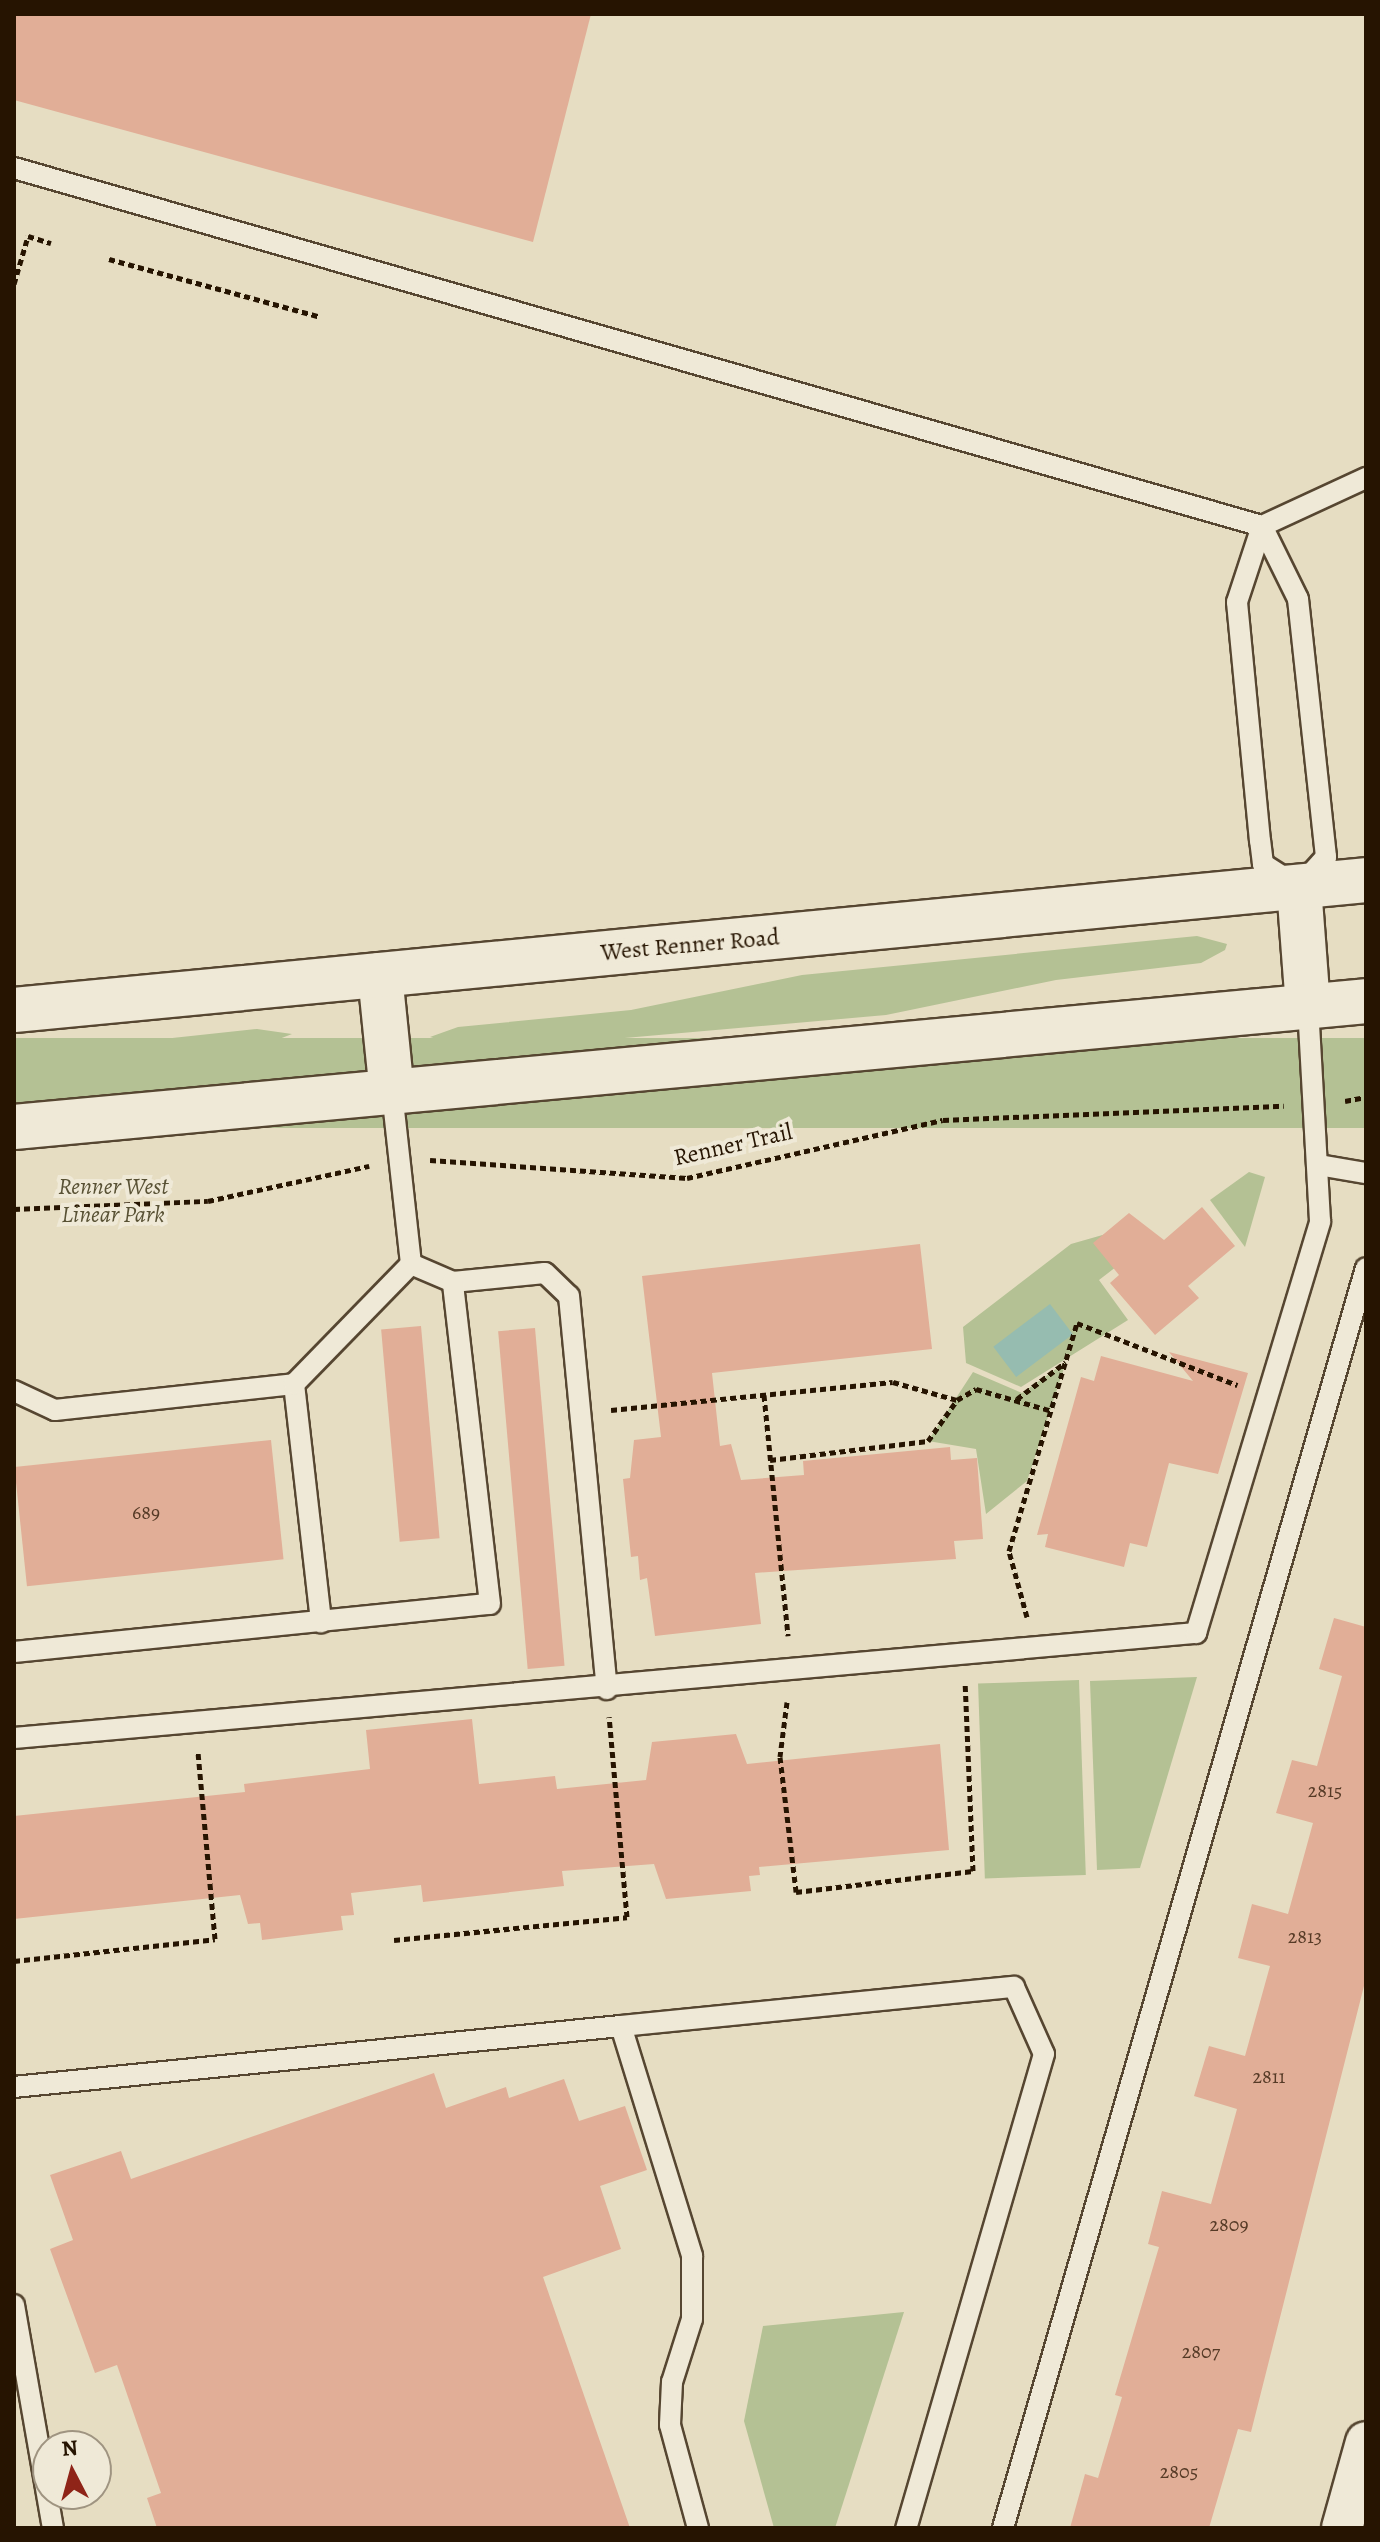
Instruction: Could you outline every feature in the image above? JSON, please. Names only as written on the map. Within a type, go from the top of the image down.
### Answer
[{"type":"main road","name":"West Renner Road","points":[[14,1010],[1366,880]]},
{"type":"main road","points":[[1299,887],[1308,1007]]},
{"type":"main road","points":[[380,975],[392,1093]]},
{"type":"main road","points":[[14,1127],[1366,1001]]},
{"type":"street","points":[[1342,2528],[1366,2442]]},
{"type":"lane","points":[[14,168],[1262,526],[1366,478]]},
{"type":"lane","points":[[1262,526],[1298,599],[1326,857],[1299,887],[1263,864],[1237,602],[1262,526]]},
{"type":"lane","points":[[14,1738],[494,1691],[607,1689],[1196,1633],[1320,1221],[1308,1007]]},
{"type":"lane","points":[[392,1093],[411,1264]]},
{"type":"lane","points":[[1319,1165],[1366,1173]]},
{"type":"lane","points":[[411,1264],[453,1282],[545,1273],[569,1296],[607,1689]]},
{"type":"lane","points":[[14,1391],[55,1410],[294,1384],[411,1264]]},
{"type":"lane","points":[[1003,2528],[1366,1268]]},
{"type":"lane","points":[[14,1652],[490,1604],[453,1282]]},
{"type":"lane","points":[[294,1384],[321,1622]]},
{"type":"lane","points":[[14,2087],[1014,1987],[1044,2054],[906,2528]]},
{"type":"lane","points":[[621,2026],[692,2256],[692,2319],[672,2382],[670,2425],[698,2528]]},
{"type":"lane","points":[[14,2305],[21,2412],[53,2528]]},
{"type":"path","points":[[14,284],[28,236],[51,243]]},
{"type":"path","points":[[109,259],[318,316]]},
{"type":"path","name":"Renner Trail","points":[[14,1209],[208,1201],[314,1174],[471,1158],[625,1178],[687,1178],[867,1132],[972,1117],[1313,1104],[1366,1097]]},
{"type":"path","points":[[1036,1648],[1009,1551],[1077,1323],[1267,1396]]},
{"type":"path","points":[[1016,1399],[1066,1362]]},
{"type":"path","points":[[616,1409],[893,1382],[957,1400]]},
{"type":"path","points":[[770,1460],[928,1441],[957,1400],[976,1389],[1052,1411]]},
{"type":"path","points":[[764,1395],[791,1672],[780,1757],[796,1892],[973,1871],[963,1655]]},
{"type":"path","points":[[394,1940],[627,1917],[607,1689]]},
{"type":"path","points":[[14,1961],[215,1939],[195,1720]]},
{"type":"green space","points":[[1197,936],[1227,944],[1225,950],[1201,963],[1056,980],[886,1015],[477,1051],[430,1037],[458,1027],[631,1010],[802,975]]},
{"type":"green space","points":[[257,1029],[292,1034],[256,1048],[187,1051],[14,1085],[14,1055]]},
{"type":"green space","points":[[14,1038],[1366,1038],[1366,1128],[14,1128]]},
{"type":"green space","points":[[1249,1172],[1265,1177],[1245,1247],[1210,1200]]},
{"type":"green space","points":[[1120,1230],[1138,1250],[1099,1280],[1128,1320],[1021,1387],[966,1363],[963,1327],[1071,1244]]},
{"type":"green space","points":[[1066,1362],[1027,1481],[986,1514],[976,1449],[928,1441],[973,1372],[1022,1393]]},
{"type":"green space","points":[[1197,1677],[1140,1868],[1097,1870],[1090,1681]]},
{"type":"green space","points":[[1079,1680],[1086,1875],[985,1878],[978,1684]]},
{"type":"green space","points":[[904,2312],[835,2528],[774,2528],[744,2421],[763,2326]]},
{"type":"water","points":[[1050,1304],[1073,1334],[1016,1377],[993,1347]]},
{"type":"building","points":[[14,14],[591,14],[533,242],[14,100]]},
{"type":"building","points":[[1202,1207],[1235,1246],[1188,1286],[1199,1298],[1155,1335],[1110,1283],[1119,1275],[1093,1243],[1129,1213],[1164,1240]]},
{"type":"building","points":[[920,1244],[932,1349],[712,1373],[720,1446],[731,1444],[741,1480],[804,1475],[803,1461],[950,1447],[951,1460],[977,1458],[983,1539],[954,1541],[956,1559],[755,1573],[761,1624],[655,1636],[647,1578],[640,1580],[638,1556],[631,1557],[623,1479],[630,1478],[634,1440],[661,1437],[642,1276]]},
{"type":"building","points":[[421,1326],[440,1538],[400,1542],[381,1329]]},
{"type":"building","points":[[535,1328],[565,1666],[528,1669],[498,1331]]},
{"type":"building","points":[[1169,1352],[1248,1373],[1218,1474],[1169,1463],[1147,1547],[1130,1543],[1124,1567],[1045,1547],[1048,1534],[1037,1535],[1081,1377],[1094,1381],[1101,1356],[1193,1381]]},
{"type":"building","points":[[271,1440],[284,1559],[27,1586],[14,1467]]},
{"type":"building","points":[[1334,1618],[1366,1627],[1366,1978],[1251,2432],[1238,2429],[1209,2528],[1070,2528],[1085,2474],[1098,2478],[1122,2397],[1115,2395],[1159,2247],[1148,2244],[1162,2191],[1211,2204],[1237,2109],[1194,2096],[1209,2046],[1245,2056],[1270,1966],[1238,1958],[1252,1904],[1288,1914],[1313,1823],[1276,1813],[1292,1760],[1317,1766],[1342,1676],[1319,1669]]},
{"type":"building","points":[[472,1719],[479,1784],[555,1776],[557,1789],[646,1780],[652,1742],[736,1734],[747,1764],[940,1744],[949,1850],[759,1867],[760,1875],[749,1876],[751,1891],[666,1899],[654,1864],[562,1871],[564,1886],[423,1902],[421,1885],[351,1893],[354,1915],[341,1916],[343,1930],[262,1940],[260,1923],[248,1924],[240,1895],[14,1919],[14,1816],[245,1792],[244,1784],[370,1769],[366,1730]]},
{"type":"building","points":[[434,2073],[446,2108],[506,2087],[509,2098],[564,2079],[579,2121],[625,2106],[647,2170],[600,2186],[621,2249],[543,2277],[630,2528],[157,2528],[147,2498],[161,2493],[117,2365],[95,2373],[50,2249],[73,2240],[50,2175],[121,2151],[131,2179]]},
{"type":"park label","name":"Renner West Linear Park","points":[[113,1201]]}]
